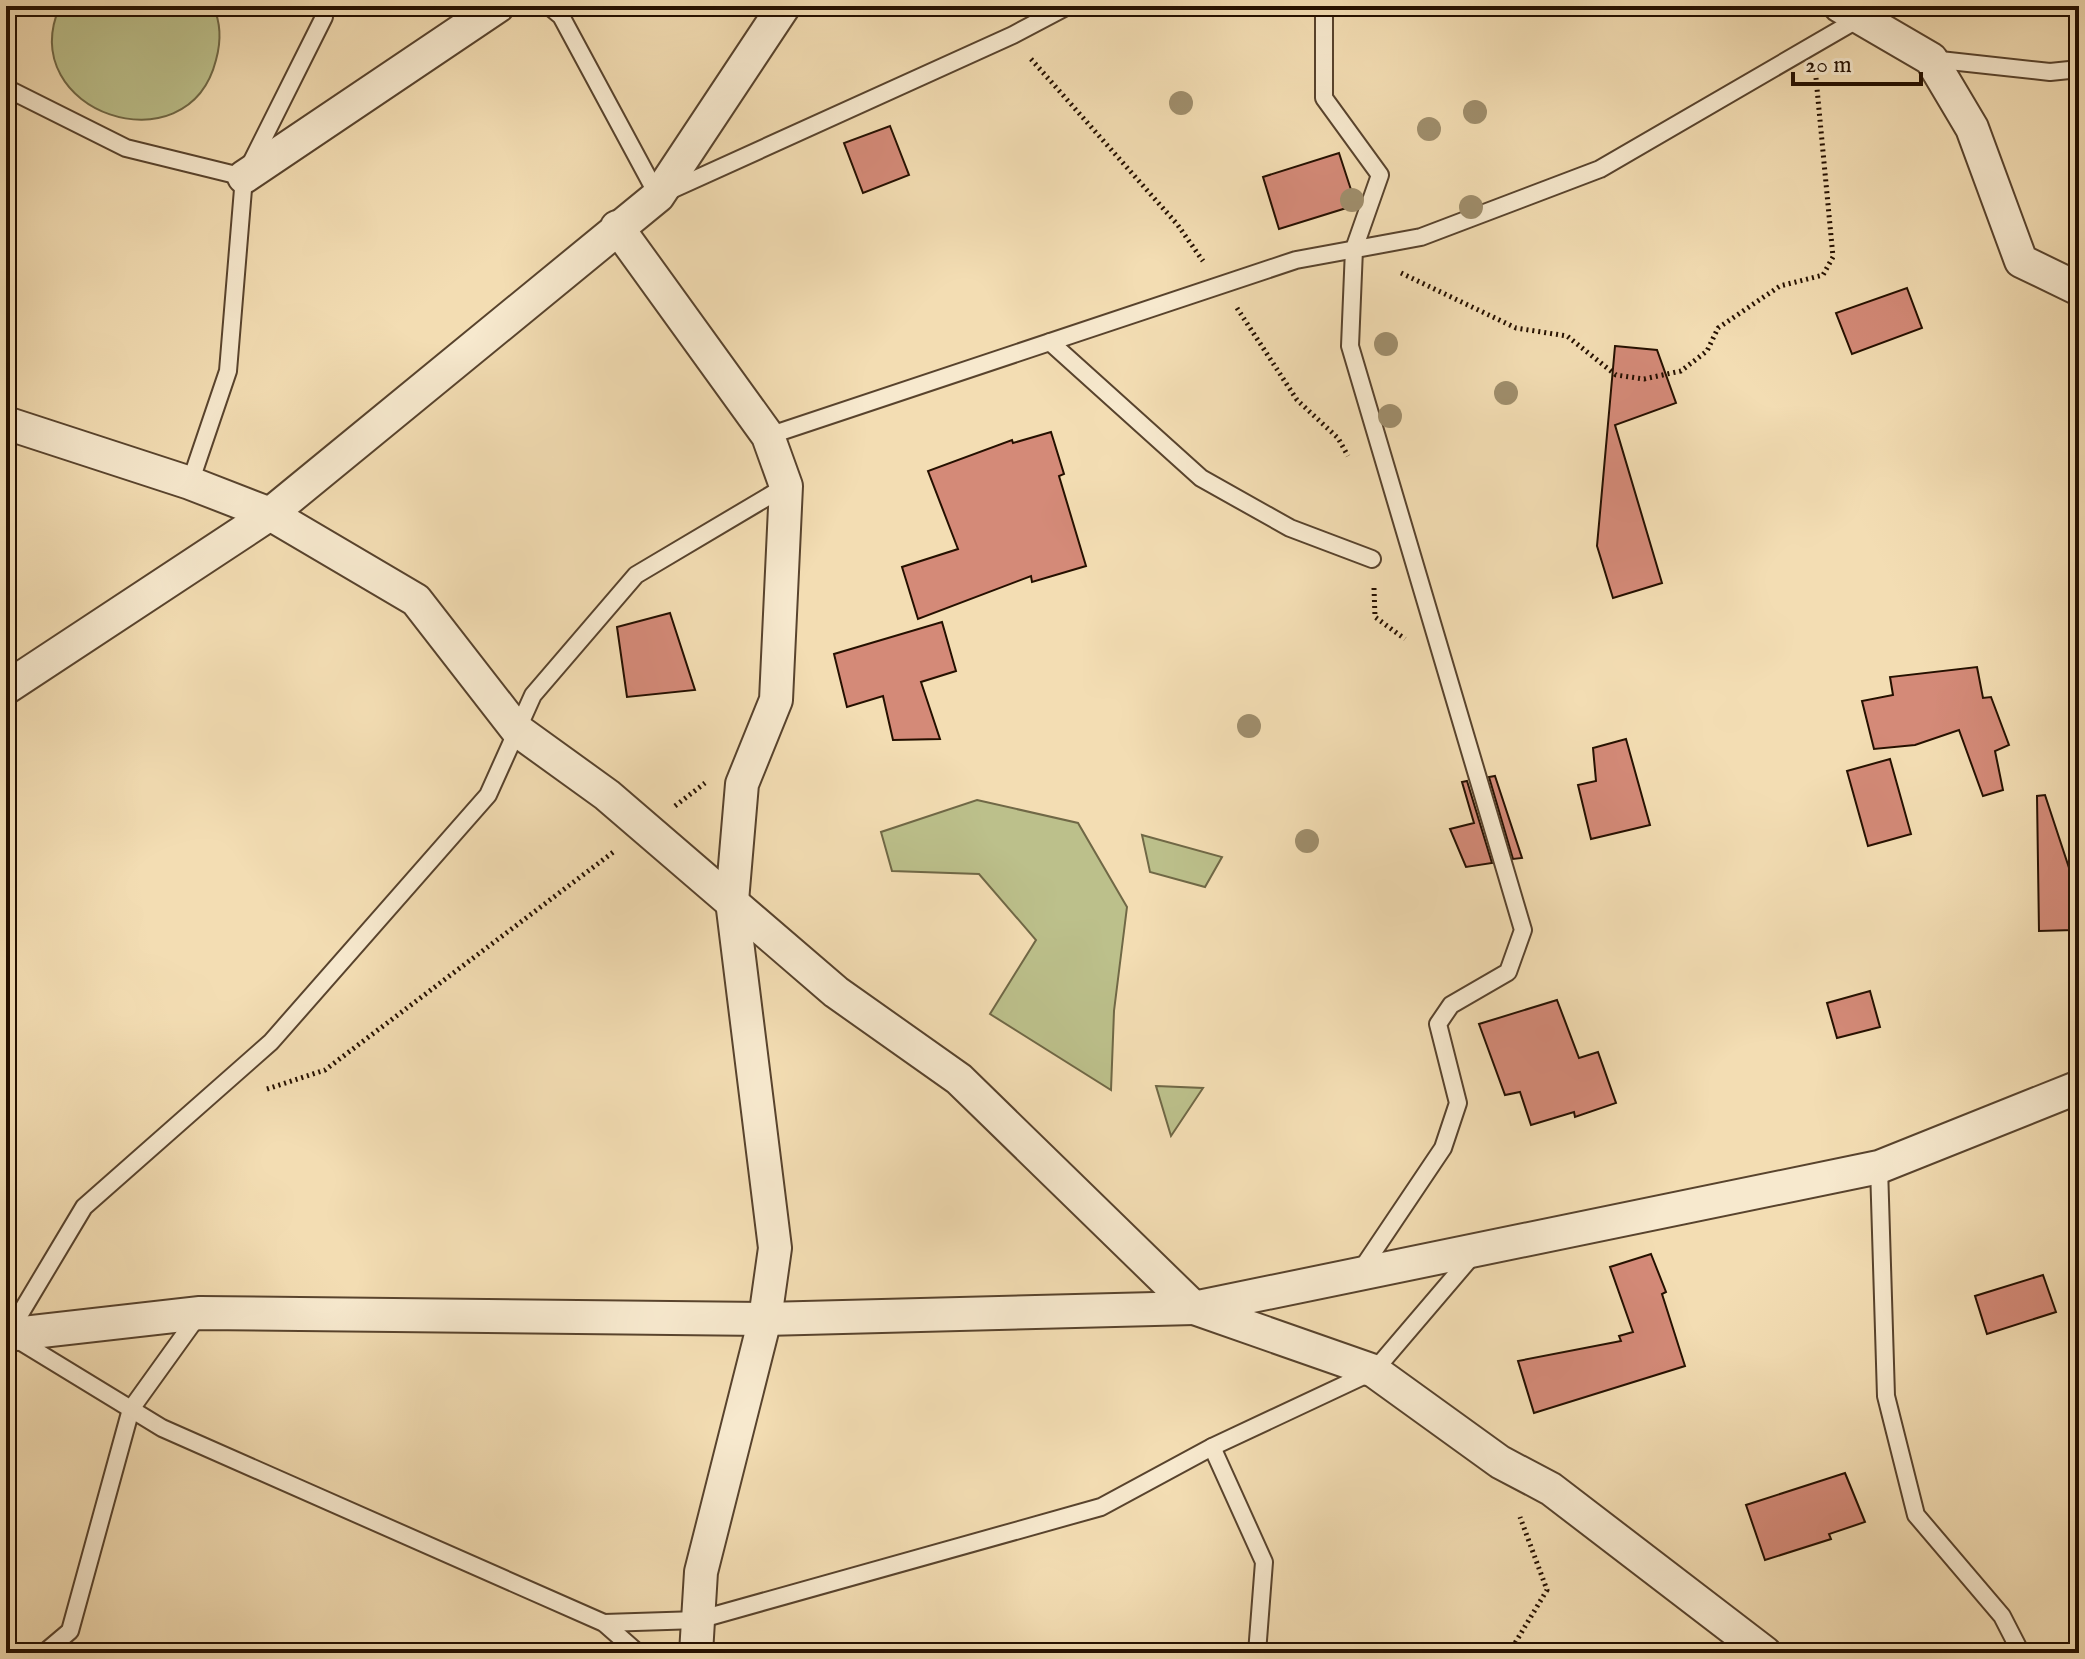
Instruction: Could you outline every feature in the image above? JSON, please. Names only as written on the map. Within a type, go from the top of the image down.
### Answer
[{"type":"street","points":[[244,177],[498,6]]},
{"type":"street","points":[[6,688],[270,514],[658,196],[784,6]]},
{"type":"street","points":[[1850,12],[1931,59],[1972,128],[2021,261],[2079,289]]},
{"type":"street","points":[[617,227],[768,436],[786,486],[776,700],[742,784],[732,901],[775,1248],[765,1319],[701,1572],[696,1653]]},
{"type":"street","points":[[6,423],[190,483],[270,514],[416,600],[517,730],[646,828],[836,992],[959,1079],[1194,1308],[1374,1371],[1500,1462],[1551,1489],[1765,1653]]},
{"type":"street","points":[[7,1334],[200,1313],[765,1319],[1194,1308],[1879,1167],[2079,1087]]},
{"type":"lane","points":[[190,483],[228,371],[244,177],[324,17],[323,6]]},
{"type":"lane","points":[[549,6],[561,16],[658,196],[1013,35],[1068,6]]},
{"type":"lane","points":[[1324,6],[1324,98],[1380,175],[1354,249],[1350,346],[1523,930],[1508,972],[1451,1005],[1438,1024],[1458,1103],[1443,1148],[1358,1274]]},
{"type":"lane","points":[[768,436],[1296,260],[1421,237],[1600,169],[1813,45],[1850,12]]},
{"type":"lane","points":[[1931,59],[2050,72],[2079,69]]},
{"type":"lane","points":[[6,88],[126,148],[244,177]]},
{"type":"lane","points":[[1050,342],[1201,478],[1290,528],[1372,559]]},
{"type":"lane","points":[[638,1653],[604,1623],[162,1428],[7,1334],[84,1207],[271,1042],[488,795],[533,695],[636,575],[786,486]]},
{"type":"lane","points":[[1879,1167],[1886,1396],[1916,1515],[2002,1616],[2021,1653]]},
{"type":"lane","points":[[604,1623],[698,1620],[1101,1507],[1212,1447],[1374,1371],[1477,1250]]},
{"type":"lane","points":[[44,1653],[70,1631],[131,1409],[200,1313]]},
{"type":"lane","points":[[1212,1447],[1264,1562],[1257,1653]]},
{"type":"path","points":[[1013,35],[1096,135],[1177,224],[1211,272]]},
{"type":"path","points":[[1354,249],[1516,328],[1567,336],[1616,375],[1644,379],[1681,371],[1707,351],[1718,328],[1780,286],[1823,275],[1833,257],[1813,45]]},
{"type":"path","points":[[1228,296],[1297,400],[1338,438],[1353,464]]},
{"type":"path","points":[[1372,559],[1375,617],[1446,670]]},
{"type":"path","points":[[252,1093],[325,1070],[709,780]]},
{"type":"path","points":[[1500,1462],[1547,1590],[1509,1653]]},
{"type":"green space","points":[[60,6],[213,6],[219,33],[216,60],[199,94],[173,113],[142,120],[110,114],[81,99],[61,75],[52,43]]},
{"type":"green space","points":[[977,800],[1078,823],[1127,907],[1114,1011],[1111,1090],[990,1014],[1036,940],[979,874],[892,871],[881,832]]},
{"type":"green space","points":[[1142,835],[1222,857],[1205,887],[1150,872]]},
{"type":"green space","points":[[1156,1086],[1203,1088],[1171,1136]]},
{"type":"building","points":[[890,126],[909,175],[863,193],[844,143]]},
{"type":"building","points":[[1339,153],[1356,205],[1279,229],[1263,177]]},
{"type":"building","points":[[1907,288],[1922,328],[1852,354],[1836,313]]},
{"type":"building","points":[[1615,346],[1657,350],[1676,403],[1615,425],[1662,583],[1613,598],[1597,546]]},
{"type":"building","points":[[1051,432],[1064,474],[1059,476],[1086,566],[1032,582],[1031,576],[918,619],[902,567],[958,549],[928,471],[1012,440],[1013,443]]},
{"type":"building","points":[[670,613],[695,690],[627,697],[617,627]]},
{"type":"building","points":[[942,622],[956,671],[921,682],[940,739],[893,740],[883,696],[847,707],[834,654]]},
{"type":"building","points":[[1977,667],[1983,698],[1991,697],[2009,745],[1995,751],[2003,790],[1983,796],[1959,730],[1915,745],[1874,749],[1862,701],[1893,695],[1890,677]]},
{"type":"building","points":[[1626,739],[1650,825],[1591,839],[1578,785],[1596,781],[1593,748]]},
{"type":"building","points":[[1890,759],[1911,834],[1868,846],[1847,771]]},
{"type":"building","points":[[1495,776],[1522,858],[1513,859],[1489,777]]},
{"type":"building","points":[[1467,781],[1492,863],[1466,867],[1450,829],[1474,823],[1462,782]]},
{"type":"building","points":[[2045,795],[2073,880],[2073,930],[2039,931],[2037,796]]},
{"type":"building","points":[[1870,991],[1880,1027],[1837,1038],[1827,1003]]},
{"type":"building","points":[[1557,1000],[1579,1058],[1598,1052],[1616,1103],[1575,1117],[1574,1112],[1531,1125],[1520,1092],[1505,1095],[1479,1024]]},
{"type":"building","points":[[1651,1254],[1666,1292],[1662,1294],[1685,1366],[1534,1413],[1518,1361],[1621,1341],[1619,1336],[1633,1332],[1610,1267]]},
{"type":"building","points":[[2043,1275],[2056,1312],[1987,1334],[1975,1296]]},
{"type":"building","points":[[1845,1473],[1865,1522],[1829,1534],[1831,1539],[1765,1560],[1746,1505]]}]
